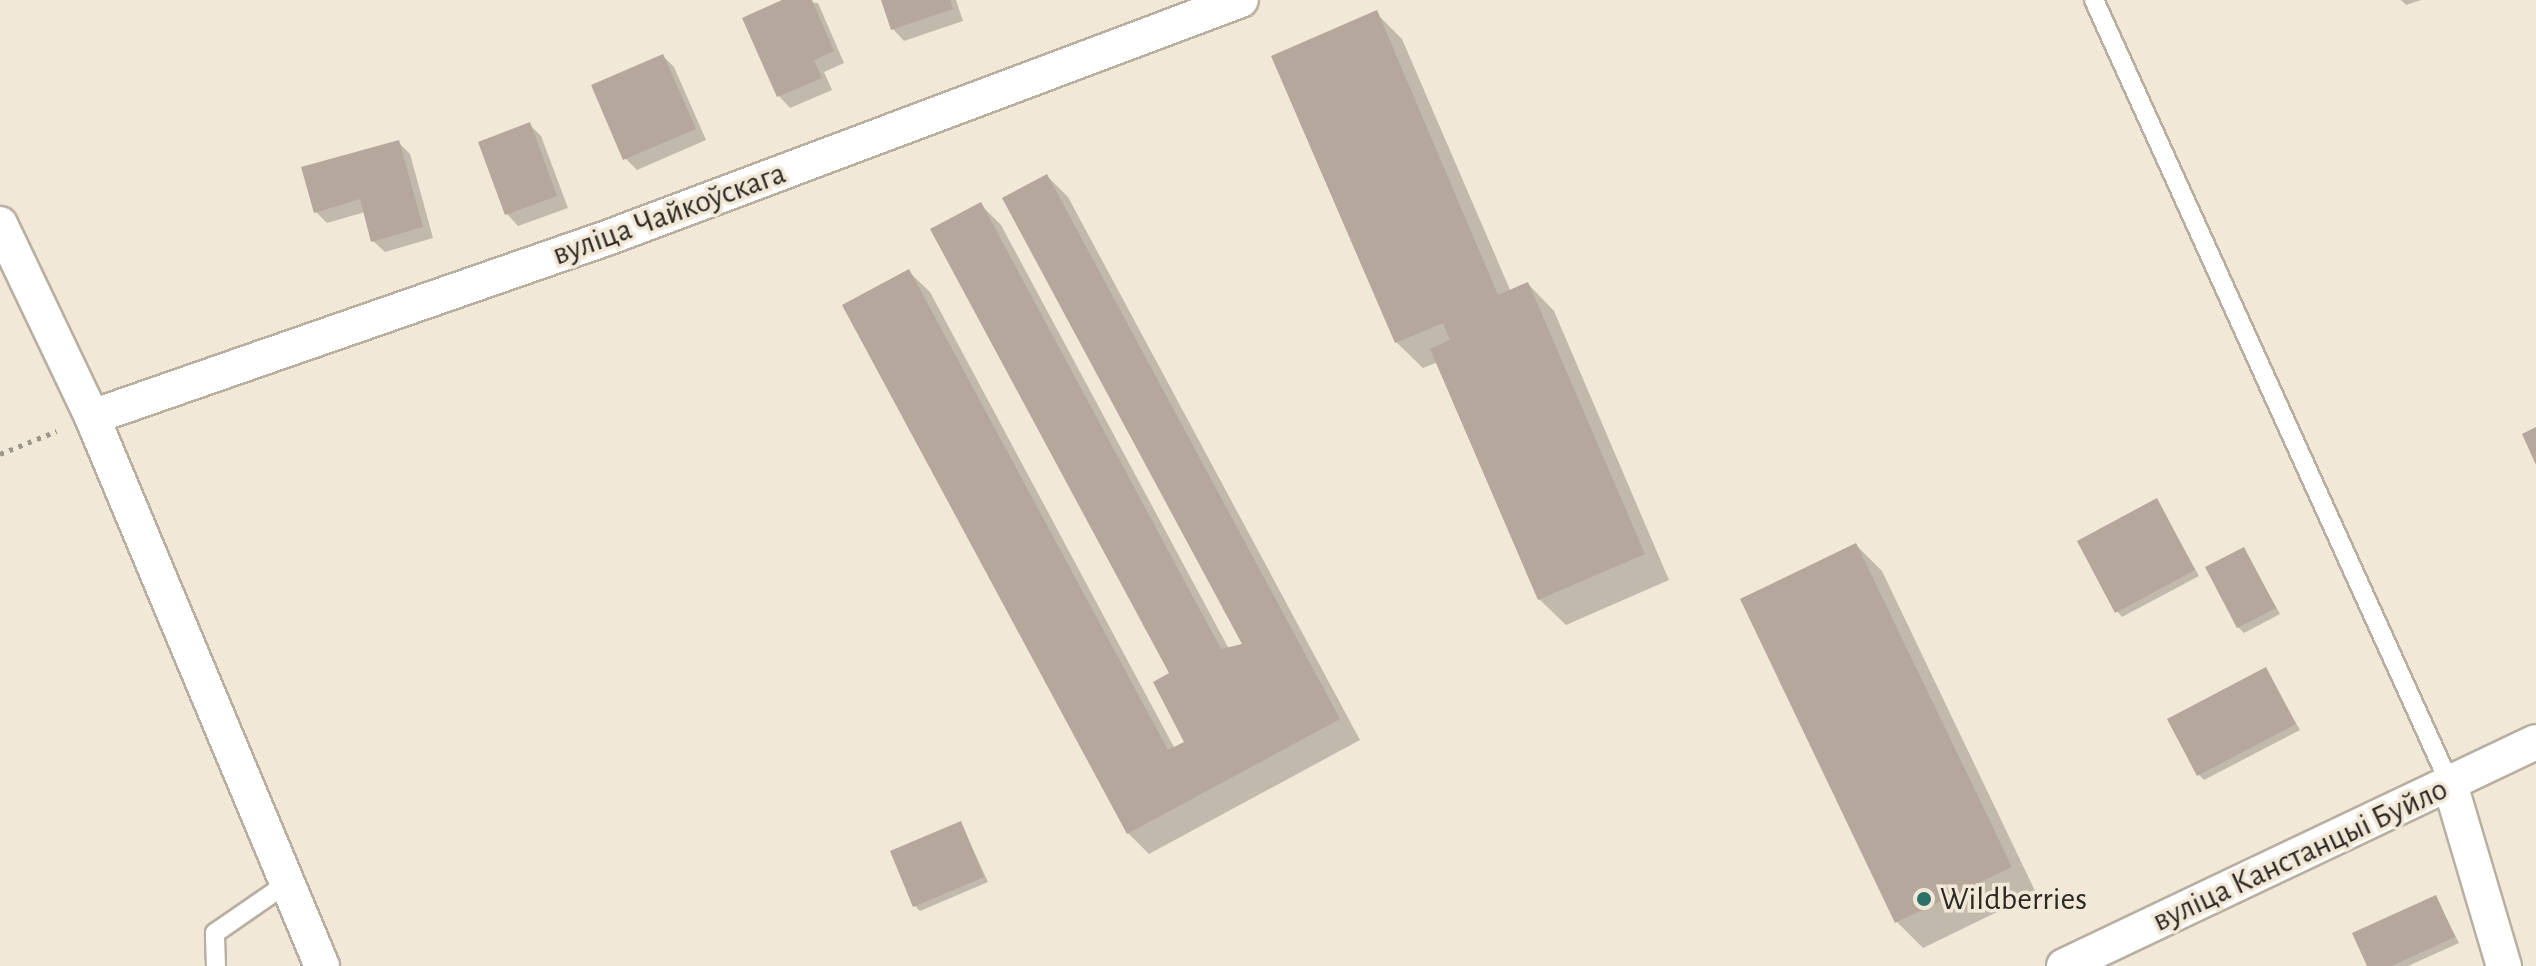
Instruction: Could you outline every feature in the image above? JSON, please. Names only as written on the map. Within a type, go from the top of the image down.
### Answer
[{"type":"street","name":"вуліца Чайкоўскага","points":[[92,417],[607,238],[1241,0]]},
{"type":"street","points":[[0,224],[92,417],[322,966]]},
{"type":"street","name":"вуліца Канстанцыі Буйло","points":[[2064,966],[2536,742]]},
{"type":"street","points":[[2450,784],[2504,966]]},
{"type":"lane","points":[[2094,0],[2450,784]]},
{"type":"lane","points":[[216,966],[215,933],[286,884]]},
{"type":"path","points":[[0,454],[92,417]]},
{"type":"building","points":[[782,0],[812,0],[834,51],[814,60],[822,78],[777,97],[742,18]]},
{"type":"building","points":[[881,0],[950,0],[953,9],[891,30]]},
{"type":"building","points":[[1377,10],[1498,295],[1528,282],[1645,554],[1538,600],[1430,349],[1450,340],[1443,323],[1395,343],[1271,56]]},
{"type":"building","points":[[663,54],[696,129],[623,160],[591,85]]},
{"type":"building","points":[[530,122],[557,196],[505,215],[478,142]]},
{"type":"building","points":[[399,140],[423,227],[371,242],[360,199],[314,213],[301,167]]},
{"type":"building","points":[[1047,174],[1340,719],[1127,834],[842,305],[909,269],[1168,750],[1184,742],[1153,682],[1169,673],[930,229],[981,202],[1221,649],[1242,644],[1002,198]]},
{"type":"building","points":[[2536,427],[2536,465],[2522,434]]},
{"type":"building","points":[[2157,498],[2195,570],[2115,613],[2077,541]]},
{"type":"building","points":[[1856,543],[2012,867],[1895,923],[1740,599]]},
{"type":"building","points":[[2244,547],[2276,608],[2237,628],[2205,567]]},
{"type":"building","points":[[2266,667],[2296,724],[2197,776],[2167,719]]},
{"type":"building","points":[[961,821],[984,877],[913,907],[890,851]]},
{"type":"building","points":[[2436,895],[2455,937],[2391,966],[2367,966],[2352,933]]},
{"type":"place","name":"Wildberries","points":[[1924,899]]}]
